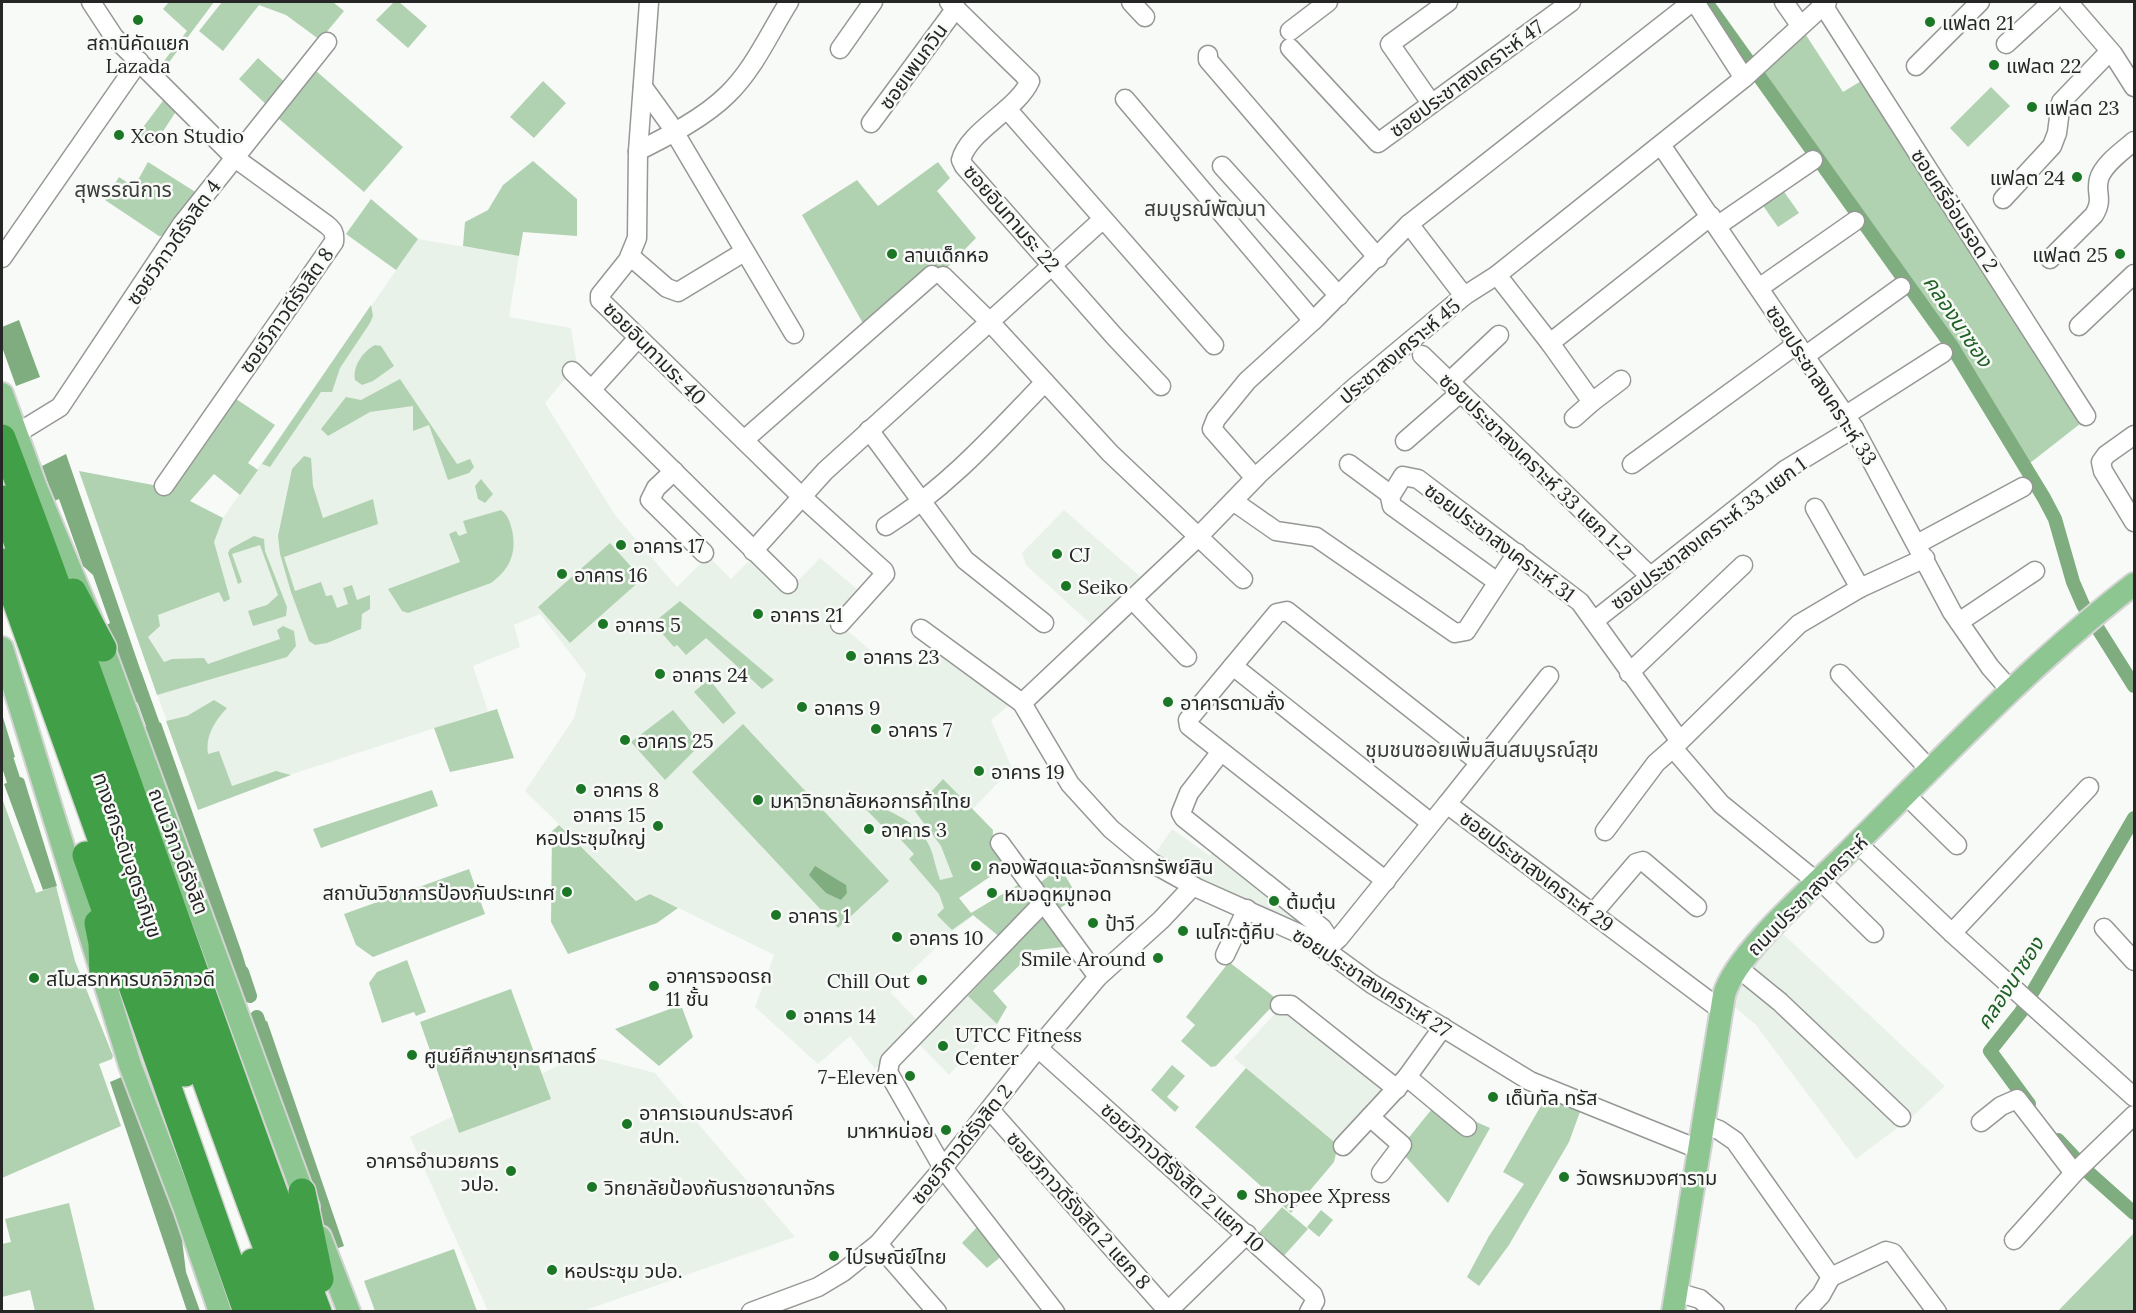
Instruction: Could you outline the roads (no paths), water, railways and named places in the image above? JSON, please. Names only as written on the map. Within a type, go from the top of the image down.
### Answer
[{"type":"highway","name":"ถนนวิภาวดีรังสิต","points":[[9,436],[28,509],[256,1147],[318,1311]]},
{"type":"highway","name":"ทางยกระดับอุตราภิมุข","points":[[2,500],[94,756],[235,1164],[291,1311]]},
{"type":"highway","points":[[28,509],[103,648]]},
{"type":"highway","name":"ทางยกระดับอุตราภิมุข","points":[[2,562],[270,1311]]},
{"type":"highway","points":[[2,606],[89,863],[247,1311]]},
{"type":"highway","points":[[89,863],[90,889],[102,943],[103,975]]},
{"type":"highway","points":[[302,1192],[327,1311]]},
{"type":"main road","name":"ถนนวิภาวดีรังสิต","points":[[2,394],[9,436],[103,648],[302,1192],[349,1311]]},
{"type":"main road","name":"ถนนประชาสงเคราะห์","points":[[1675,1301],[1721,1010],[1727,984],[1737,967],[1857,843],[2012,692],[2090,619],[2134,584]]},
{"type":"main road","points":[[2,648],[143,1102],[185,1209],[220,1311]]},
{"type":"street","name":"ซอยวิภาวดีรังสิต 8","points":[[91,2],[114,37],[235,158],[333,231],[334,242],[164,486]]},
{"type":"street","name":"ซอยอินทามระ 40","points":[[649,2],[638,151],[636,238],[630,256],[600,295],[600,300],[801,496],[884,570],[885,574],[840,624]]},
{"type":"street","points":[[638,151],[714,106],[732,91],[789,2]]},
{"type":"street","points":[[840,50],[873,2]]},
{"type":"street","points":[[1131,2],[1144,17]]},
{"type":"street","name":"ซอยประชาสงเคราะห์ 47","points":[[1328,2],[1290,40],[1378,143],[1571,2]]},
{"type":"street","points":[[1431,103],[1390,44],[1448,2]]},
{"type":"street","points":[[1255,478],[1212,429],[1216,419],[1247,381],[1339,296],[1409,224],[1693,2],[1744,78]]},
{"type":"street","points":[[1784,2],[1800,26],[1825,3]]},
{"type":"street","points":[[1917,66],[1980,2]]},
{"type":"street","points":[[2007,44],[2052,2]]},
{"type":"street","points":[[2068,2],[2110,51],[2134,87]]},
{"type":"street","name":"ซอยศรีอ่อนรอด 2","points":[[1825,3],[2086,416]]},
{"type":"street","name":"ซอยอินทามระ 22","points":[[952,5],[1029,78],[1028,86],[969,145],[962,160],[1114,336],[1161,386]]},
{"type":"street","name":"ซอยเพนกวิน","points":[[871,123],[952,5]]},
{"type":"street","name":"ประชาสงเคราะห์ 45","points":[[1022,703],[1197,538],[1255,478],[1355,387],[1464,296],[1497,275],[1662,145],[1744,78],[1800,26]]},
{"type":"street","name":"ซอยวิภาวดีรังสิต 4","points":[[9,436],[60,407],[176,232],[327,42]]},
{"type":"street","points":[[2003,199],[2052,146],[2057,133],[2061,102],[2110,51]]},
{"type":"street","points":[[1208,55],[1208,60],[1378,258]]},
{"type":"street","points":[[2,258],[139,61]]},
{"type":"street","points":[[643,87],[674,131],[794,334]]},
{"type":"street","points":[[1125,99],[1313,321]]},
{"type":"street","points":[[1007,109],[1214,345]]},
{"type":"street","points":[[2050,259],[2094,215],[2099,207],[2099,179],[2104,170],[2134,141]]},
{"type":"street","name":"ซอยประชาสงเคราะห์ 33","points":[[1662,145],[1850,422],[1959,622],[1990,667],[2012,692]]},
{"type":"street","points":[[1550,343],[1714,221],[1813,160]]},
{"type":"street","points":[[1222,166],[1339,296]]},
{"type":"street","points":[[753,550],[801,496],[869,430],[1102,220]]},
{"type":"street","points":[[1760,288],[1855,221]]},
{"type":"street","points":[[1409,224],[1464,296]]},
{"type":"street","points":[[630,256],[667,288],[678,292],[744,252]]},
{"type":"street","points":[[2079,326],[2134,274]]},
{"type":"street","points":[[744,440],[938,275],[990,322],[1110,453],[1197,538],[1243,579]]},
{"type":"street","points":[[1497,275],[1592,402]]},
{"type":"street","points":[[1632,464],[1801,350],[1901,287]]},
{"type":"street","points":[[1405,441],[1500,335]]},
{"type":"street","points":[[592,389],[638,338]]},
{"type":"street","name":"ซอยประชาสงเคราะห์ 33 แยก 1","points":[[1594,621],[1785,470],[1943,353]]},
{"type":"street","name":"ซอยประชาสงเคราะห์ 33 แยก 1-2","points":[[1422,355],[1650,576]]},
{"type":"street","points":[[572,371],[788,584]]},
{"type":"street","points":[[1574,418],[1621,380]]},
{"type":"street","points":[[886,526],[922,502],[959,472],[1045,382]]},
{"type":"street","points":[[869,430],[965,560],[1044,623]]},
{"type":"street","points":[[2134,435],[2106,455],[2101,462],[2103,471],[2134,522]]},
{"type":"street","points":[[1349,464],[1391,495],[1389,502],[1392,506],[1496,581]]},
{"type":"street","points":[[674,471],[656,488],[650,500],[704,553]]},
{"type":"street","name":"ซอยประชาสงเคราะห์ 31","points":[[1391,495],[1403,476],[1418,479],[1580,602],[1721,804],[1819,881],[1874,933]]},
{"type":"street","points":[[1605,831],[1656,763],[1799,624],[2023,487]]},
{"type":"street","points":[[1233,501],[1276,531],[1316,537],[1455,633],[1466,631],[1496,581],[1517,553]]},
{"type":"street","points":[[1815,508],[1860,588]]},
{"type":"street","points":[[1629,673],[1743,565]]},
{"type":"street","points":[[1959,622],[2035,571]]},
{"type":"street","points":[[1132,599],[1187,657]]},
{"type":"street","points":[[1386,881],[1220,753],[1188,723],[1277,613],[1287,611],[1479,762]]},
{"type":"street","name":"ซอยประชาสงเคราะห์ 27","points":[[921,629],[1022,703],[1062,773],[1077,792],[1111,829],[1146,859],[1168,874],[1309,938],[1372,984],[1539,1085],[1698,1149]]},
{"type":"street","points":[[1233,666],[1431,823]]},
{"type":"street","points":[[1840,674],[1931,771]]},
{"type":"street","points":[[1447,804],[1549,676]]},
{"type":"street","points":[[1220,753],[1181,807],[1184,818],[1322,928],[1330,940],[1326,950]]},
{"type":"street","points":[[1952,933],[2089,787]]},
{"type":"street","points":[[1906,795],[1957,845]]},
{"type":"street","name":"ซอยประชาสงเคราะห์ 29","points":[[1326,950],[1339,938],[1447,804],[1594,912],[1721,1010]]},
{"type":"street","points":[[1000,843],[1045,901],[1098,977]]},
{"type":"street","points":[[1857,843],[1952,933],[2040,1009],[2134,1097]]},
{"type":"street","points":[[1594,912],[1636,863],[1643,861],[1697,906]]},
{"type":"street","name":"ซอยวิภาวดีรังสิต 2","points":[[751,1311],[818,1287],[843,1272],[878,1244],[943,1168],[1038,1048],[1098,977],[1154,927],[1193,886]]},
{"type":"street","points":[[1045,901],[890,1061],[888,1072],[943,1168],[1055,1311]]},
{"type":"street","points":[[1225,955],[1247,909]]},
{"type":"street","points":[[2104,928],[2134,962]]},
{"type":"street","points":[[1737,967],[1780,1002],[1901,1117]]},
{"type":"street","points":[[1280,1005],[1291,1005],[1467,1127]]},
{"type":"street","points":[[1343,1146],[1402,1083],[1443,1028]]},
{"type":"street","name":"ซอยวิภาวดีรังสิต 2 แยก 10","points":[[1038,1048],[1313,1295],[1315,1301],[1309,1311]]},
{"type":"street","points":[[1981,1122],[2001,1106],[2017,1100],[2074,1173]]},
{"type":"street","name":"ซอยวิภาวดีรังสิต 2 แยก 8","points":[[990,1110],[1167,1311]]},
{"type":"street","points":[[2014,1240],[2074,1173],[2134,1115]]},
{"type":"street","points":[[1370,1117],[1402,1145],[1381,1173]]},
{"type":"street","points":[[1703,1124],[1719,1130],[1735,1141],[1831,1277]]},
{"type":"street","points":[[1167,1311],[1247,1234]]},
{"type":"street","points":[[878,1244],[937,1311]]},
{"type":"street","points":[[1805,1311],[1821,1295],[1831,1277],[1887,1251],[1893,1253],[1937,1311]]},
{"type":"street","points":[[1675,1301],[1700,1299],[1715,1311]]},
{"type":"waterway","name":"คลองนาซอง","points":[[1706,2],[1951,345],[2044,498],[2055,519],[2073,582],[2083,605],[2134,686]]},
{"type":"waterway","points":[[135,675],[158,739]]},
{"type":"waterway","points":[[2,745],[19,797]]},
{"type":"waterway","name":"คลองนาซอง","points":[[2029,1104],[1990,1051],[2021,1012],[2134,818]]},
{"type":"waterway","points":[[242,972],[250,996]]},
{"type":"waterway","points":[[257,1017],[265,1041]]},
{"type":"waterway","name":"คลองนาซอง","points":[[2058,1140],[2075,1158]]},
{"type":"waterway","name":"คลองนาซอง","points":[[2088,1172],[2134,1213]]},
{"type":"place","name":"สถานีคัดแยก Lazada","points":[[138,20]]},
{"type":"place","name":"แฟลต 21","points":[[1930,22]]},
{"type":"place","name":"แฟลต 22","points":[[1994,65]]},
{"type":"place","name":"แฟลต 23","points":[[2032,107]]},
{"type":"place","name":"Xcon Studio","points":[[119,135]]},
{"type":"place","name":"แฟลต 24","points":[[2077,177]]},
{"type":"place","name":"ลานเด็กหอ","points":[[892,254]]},
{"type":"place","name":"แฟลต 25","points":[[2120,254]]},
{"type":"place","name":"อาคาร 17","points":[[621,545]]},
{"type":"place","name":"CJ","points":[[1057,554]]},
{"type":"place","name":"อาคาร 16","points":[[562,574]]},
{"type":"place","name":"Seiko","points":[[1066,586]]},
{"type":"place","name":"อาคาร 21","points":[[758,614]]},
{"type":"place","name":"อาคาร 5","points":[[603,624]]},
{"type":"place","name":"อาคาร 23","points":[[851,656]]},
{"type":"place","name":"อาคาร 24","points":[[660,674]]},
{"type":"place","name":"อาคารตามสั่ง","points":[[1168,702]]},
{"type":"place","name":"อาคาร 9","points":[[802,707]]},
{"type":"place","name":"อาคาร 7","points":[[876,729]]},
{"type":"place","name":"อาคาร 25","points":[[625,740]]},
{"type":"place","name":"อาคาร 19","points":[[979,771]]},
{"type":"place","name":"อาคาร 8","points":[[581,789]]},
{"type":"place","name":"มหาวิทยาลัยหอการค้าไทย","points":[[758,800]]},
{"type":"place","name":"อาคาร 15 หอประชุมใหญ่","points":[[658,826]]},
{"type":"place","name":"อาคาร 3","points":[[869,829]]},
{"type":"place","name":"กองพัสดุและจัดการทรัพย์สิน","points":[[976,866]]},
{"type":"place","name":"สถาบันวิชาการป้องกันประเทศ","points":[[567,892]]},
{"type":"place","name":"หมอดูหมูทอด","points":[[992,893]]},
{"type":"place","name":"ต้มตุ๋น","points":[[1274,901]]},
{"type":"place","name":"อาคาร 1","points":[[776,915]]},
{"type":"place","name":"ป้าวี","points":[[1093,923]]},
{"type":"place","name":"เนโกะตู้คีบ","points":[[1183,931]]},
{"type":"place","name":"อาคาร 10","points":[[897,937]]},
{"type":"place","name":"Smile Around","points":[[1158,958]]},
{"type":"place","name":"สโมสรทหารบกวิภาวดี","points":[[34,978]]},
{"type":"place","name":"Chill Out","points":[[922,980]]},
{"type":"place","name":"อาคารจอดรถ 11 ชั้น","points":[[654,986]]},
{"type":"place","name":"อาคาร 14","points":[[791,1015]]},
{"type":"place","name":"UTCC Fitness Center","points":[[943,1046]]},
{"type":"place","name":"ศูนย์ศึกษายุทธศาสตร์","points":[[412,1055]]},
{"type":"place","name":"7-Eleven","points":[[910,1076]]},
{"type":"place","name":"เด็นทัล ทรัส","points":[[1493,1097]]},
{"type":"place","name":"อาคารเอนกประสงค์ สปท.","points":[[627,1124]]},
{"type":"place","name":"มาหาหน่อย","points":[[946,1130]]},
{"type":"place","name":"อาคารอำนวยการ วปอ.","points":[[511,1171]]},
{"type":"place","name":"วัดพรหมวงศาราม","points":[[1564,1177]]},
{"type":"place","name":"วิทยาลัยป้องกันราชอาณาจักร","points":[[592,1187]]},
{"type":"place","name":"Shopee Xpress","points":[[1242,1195]]},
{"type":"place","name":"ไปรษณีย์ไทย","points":[[834,1256]]},
{"type":"place","name":"หอประชุม วปอ.","points":[[552,1270]]},
{"type":"district","name":"สุพรรณิการ","points":[[123,189]]},
{"type":"district","name":"สมบูรณ์พัฒนา","points":[[1205,208]]},
{"type":"district","name":"ชุมชนซอยเพิ่มสินสมบูรณ์สุข","points":[[1482,749]]}]
